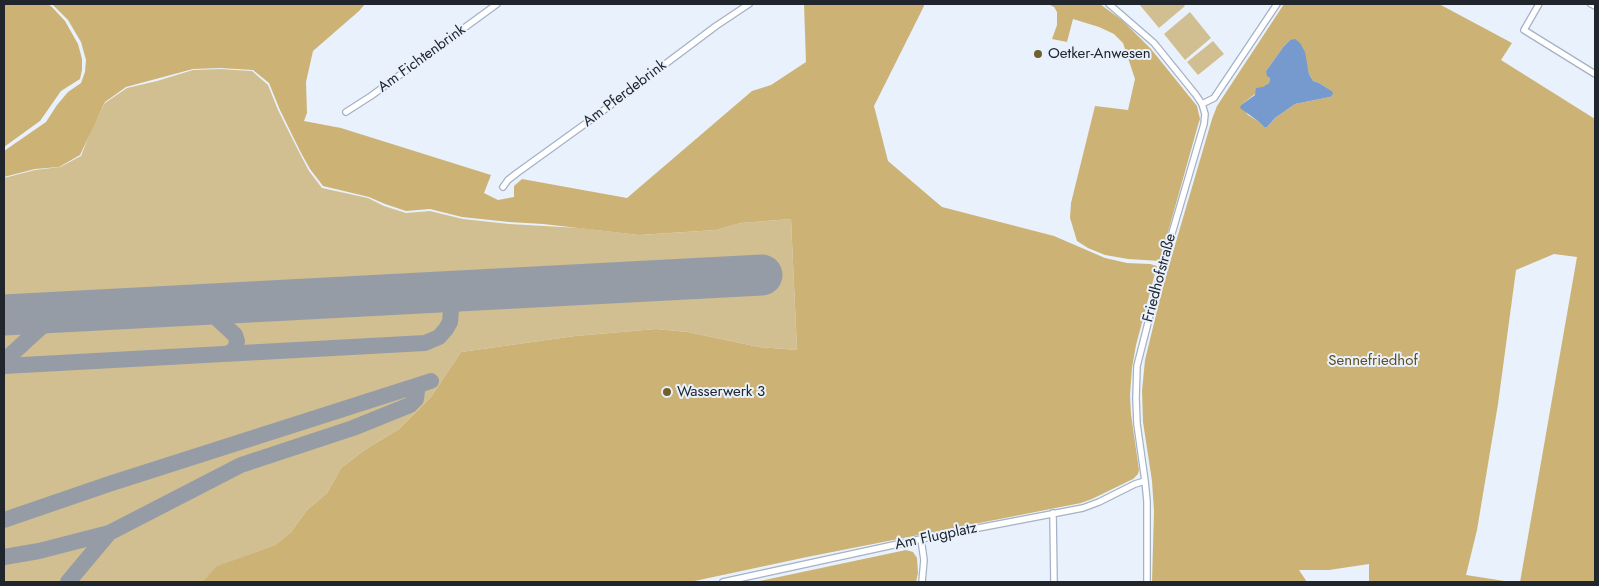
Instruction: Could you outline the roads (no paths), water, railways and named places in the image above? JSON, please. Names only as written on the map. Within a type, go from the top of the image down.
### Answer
[{"type":"street","name":"Am Fichtenbrink","points":[[346,112],[378,91],[497,4]]},
{"type":"street","name":"Am Pferdebrink","points":[[503,187],[517,173],[716,26],[749,4]]},
{"type":"street","points":[[1109,4],[1154,43],[1202,104],[1214,98],[1278,4]]},
{"type":"street","points":[[1539,4],[1524,30],[1595,74]]},
{"type":"street","points":[[1591,4],[1595,6]]},
{"type":"street","name":"Friedhofstraße","points":[[1147,582],[1145,481],[1137,424],[1137,366],[1163,264],[1204,124],[1205,114],[1202,104]]},
{"type":"street","name":"Am Flugplatz","points":[[723,582],[921,539],[1092,505],[1145,481]]},
{"type":"street","points":[[1053,513],[1054,582]]},
{"type":"street","points":[[921,539],[924,560],[922,582]]},
{"type":"water","points":[[1295,39],[1300,43],[1305,52],[1309,74],[1313,81],[1332,91],[1333,94],[1330,97],[1295,104],[1275,118],[1267,127],[1264,127],[1240,108],[1241,105],[1255,95],[1256,88],[1263,87],[1269,83],[1270,78],[1267,76],[1266,71],[1284,46],[1290,40]]},
{"type":"place","name":"Oetker-Anwesen","points":[[1038,54]]},
{"type":"place","name":"Wasserwerk 3","points":[[667,392]]},
{"type":"park label","name":"Sennefriedhof","points":[[1373,361]]}]
